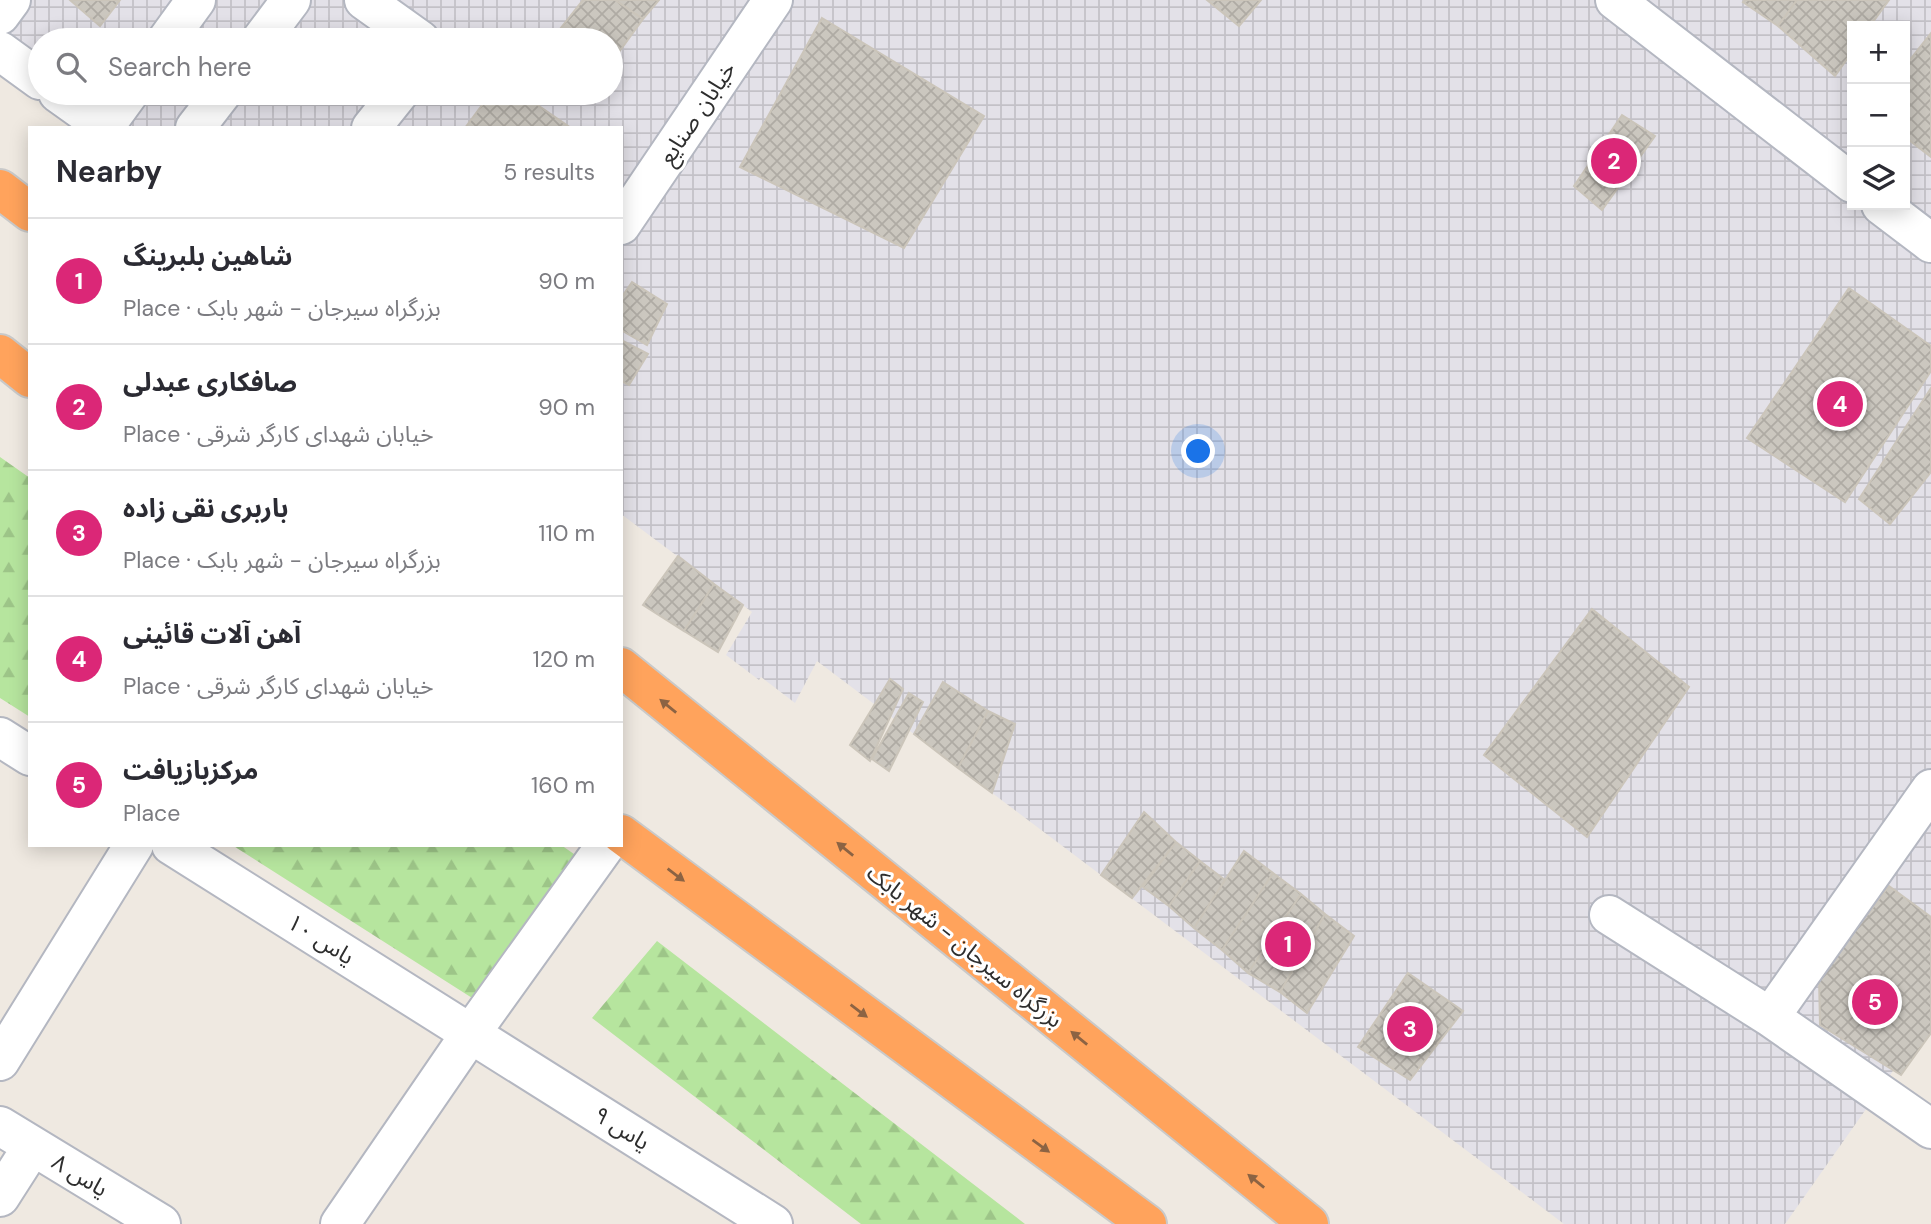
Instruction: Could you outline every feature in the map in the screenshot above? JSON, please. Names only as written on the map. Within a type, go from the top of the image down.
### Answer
[{"type":"highway","points":[[0,189],[28,210]]},
{"type":"highway","points":[[0,354],[28,376]]},
{"type":"highway","name":"بزرگراه سیرجان - شهر بابک","points":[[623,669],[1309,1224]]},
{"type":"highway","points":[[623,835],[1147,1224]]},
{"type":"street","points":[[0,15],[11,0]]},
{"type":"street","points":[[176,28],[196,0]]},
{"type":"street","points":[[270,28],[292,0]]},
{"type":"street","points":[[364,0],[403,28]]},
{"type":"street","name":"خیابان صنایع","points":[[623,222],[773,0]]},
{"type":"street","points":[[1615,0],[1847,179]]},
{"type":"street","points":[[0,51],[28,71]]},
{"type":"street","points":[[75,105],[105,126]]},
{"type":"street","points":[[107,126],[121,105]]},
{"type":"street","points":[[197,126],[213,105]]},
{"type":"street","points":[[373,126],[389,105]]},
{"type":"street","points":[[1888,210],[1931,243]]},
{"type":"street","points":[[0,737],[28,755]]},
{"type":"street","points":[[1770,1017],[1931,789]]},
{"type":"street","points":[[0,1061],[133,847]]},
{"type":"street","name":"یاس ۱۰","points":[[174,847],[471,1033]]},
{"type":"street","points":[[340,1224],[471,1033],[605,847]]},
{"type":"street","points":[[1609,915],[1770,1017],[1931,1129]]},
{"type":"street","name":"یاس ۹","points":[[471,1033],[773,1224]]},
{"type":"street","name":"یاس ۸","points":[[0,1126],[161,1224]]},
{"type":"street","points":[[0,1197],[32,1147]]},
{"type":"shaded area","points":[[0,0],[1931,0],[1931,1017],[1785,1224],[1564,1224],[817,661],[795,703],[726,655],[752,612],[623,515],[623,126],[104,126],[77,105],[623,105],[623,28],[28,28],[28,67],[0,45]]},
{"type":"green space","points":[[0,457],[28,477],[28,716],[0,698]]},
{"type":"green space","points":[[235,847],[564,847],[584,861],[480,1003]]},
{"type":"green space","points":[[657,941],[1025,1224],[861,1224],[592,1018]]},
{"type":"building","points":[[70,0],[120,0],[100,26]]},
{"type":"building","points":[[583,0],[615,0],[643,19],[623,46],[623,28],[561,28]]},
{"type":"building","points":[[615,0],[659,0],[643,19]]},
{"type":"building","points":[[1207,0],[1261,0],[1239,26]]},
{"type":"building","points":[[1797,0],[1778,26],[1743,2]]},
{"type":"building","points":[[1797,0],[1889,0],[1874,21],[1847,21],[1847,59],[1835,76],[1778,26]]},
{"type":"building","points":[[822,18],[984,116],[904,248],[740,167]]},
{"type":"building","points":[[1931,33],[1931,157],[1910,141],[1910,60]]},
{"type":"building","points":[[482,105],[537,105],[568,126],[466,126]]},
{"type":"building","points":[[1622,115],[1655,136],[1602,210],[1574,186]]},
{"type":"building","points":[[632,282],[667,304],[647,345],[623,331],[623,295]]},
{"type":"building","points":[[1849,288],[1931,346],[1931,371],[1845,502],[1747,438]]},
{"type":"building","points":[[623,341],[648,354],[629,385],[623,382]]},
{"type":"building","points":[[1931,388],[1931,472],[1890,524],[1859,499]]},
{"type":"building","points":[[678,556],[714,584],[684,631],[643,605]]},
{"type":"building","points":[[714,584],[743,605],[718,652],[684,631]]},
{"type":"building","points":[[1592,609],[1689,687],[1587,837],[1484,755]]},
{"type":"building","points":[[890,679],[903,689],[870,761],[850,745]]},
{"type":"building","points":[[943,682],[988,711],[958,768],[914,734]]},
{"type":"building","points":[[909,693],[923,702],[889,771],[872,759]]},
{"type":"building","points":[[988,711],[1015,724],[992,793],[958,768]]},
{"type":"building","points":[[1144,812],[1176,842],[1132,898],[1101,875]]},
{"type":"building","points":[[1176,842],[1200,861],[1169,906],[1143,887]]},
{"type":"building","points":[[1244,851],[1273,873],[1222,950],[1194,928]]},
{"type":"building","points":[[1200,861],[1225,880],[1194,928],[1169,906]]},
{"type":"building","points":[[1273,873],[1301,894],[1248,973],[1222,950]]},
{"type":"building","points":[[1889,886],[1931,917],[1931,1033],[1901,1075],[1820,1025],[1819,978]]},
{"type":"building","points":[[1301,894],[1325,914],[1280,992],[1248,973]]},
{"type":"building","points":[[1325,914],[1354,936],[1307,1013],[1280,992]]},
{"type":"building","points":[[1408,973],[1463,1011],[1410,1080],[1358,1047]]},
{"type":"place","name":"صافکاری عبدلی","points":[[1614,161]]},
{"type":"place","name":"آهن آلات قائینی","points":[[1840,404]]},
{"type":"place","name":"شاهین بلبرینگ","points":[[1288,944]]},
{"type":"place","name":"مرکزبازیافت","points":[[1875,1002]]},
{"type":"place","name":"باربری نقی زاده","points":[[1410,1029]]}]
